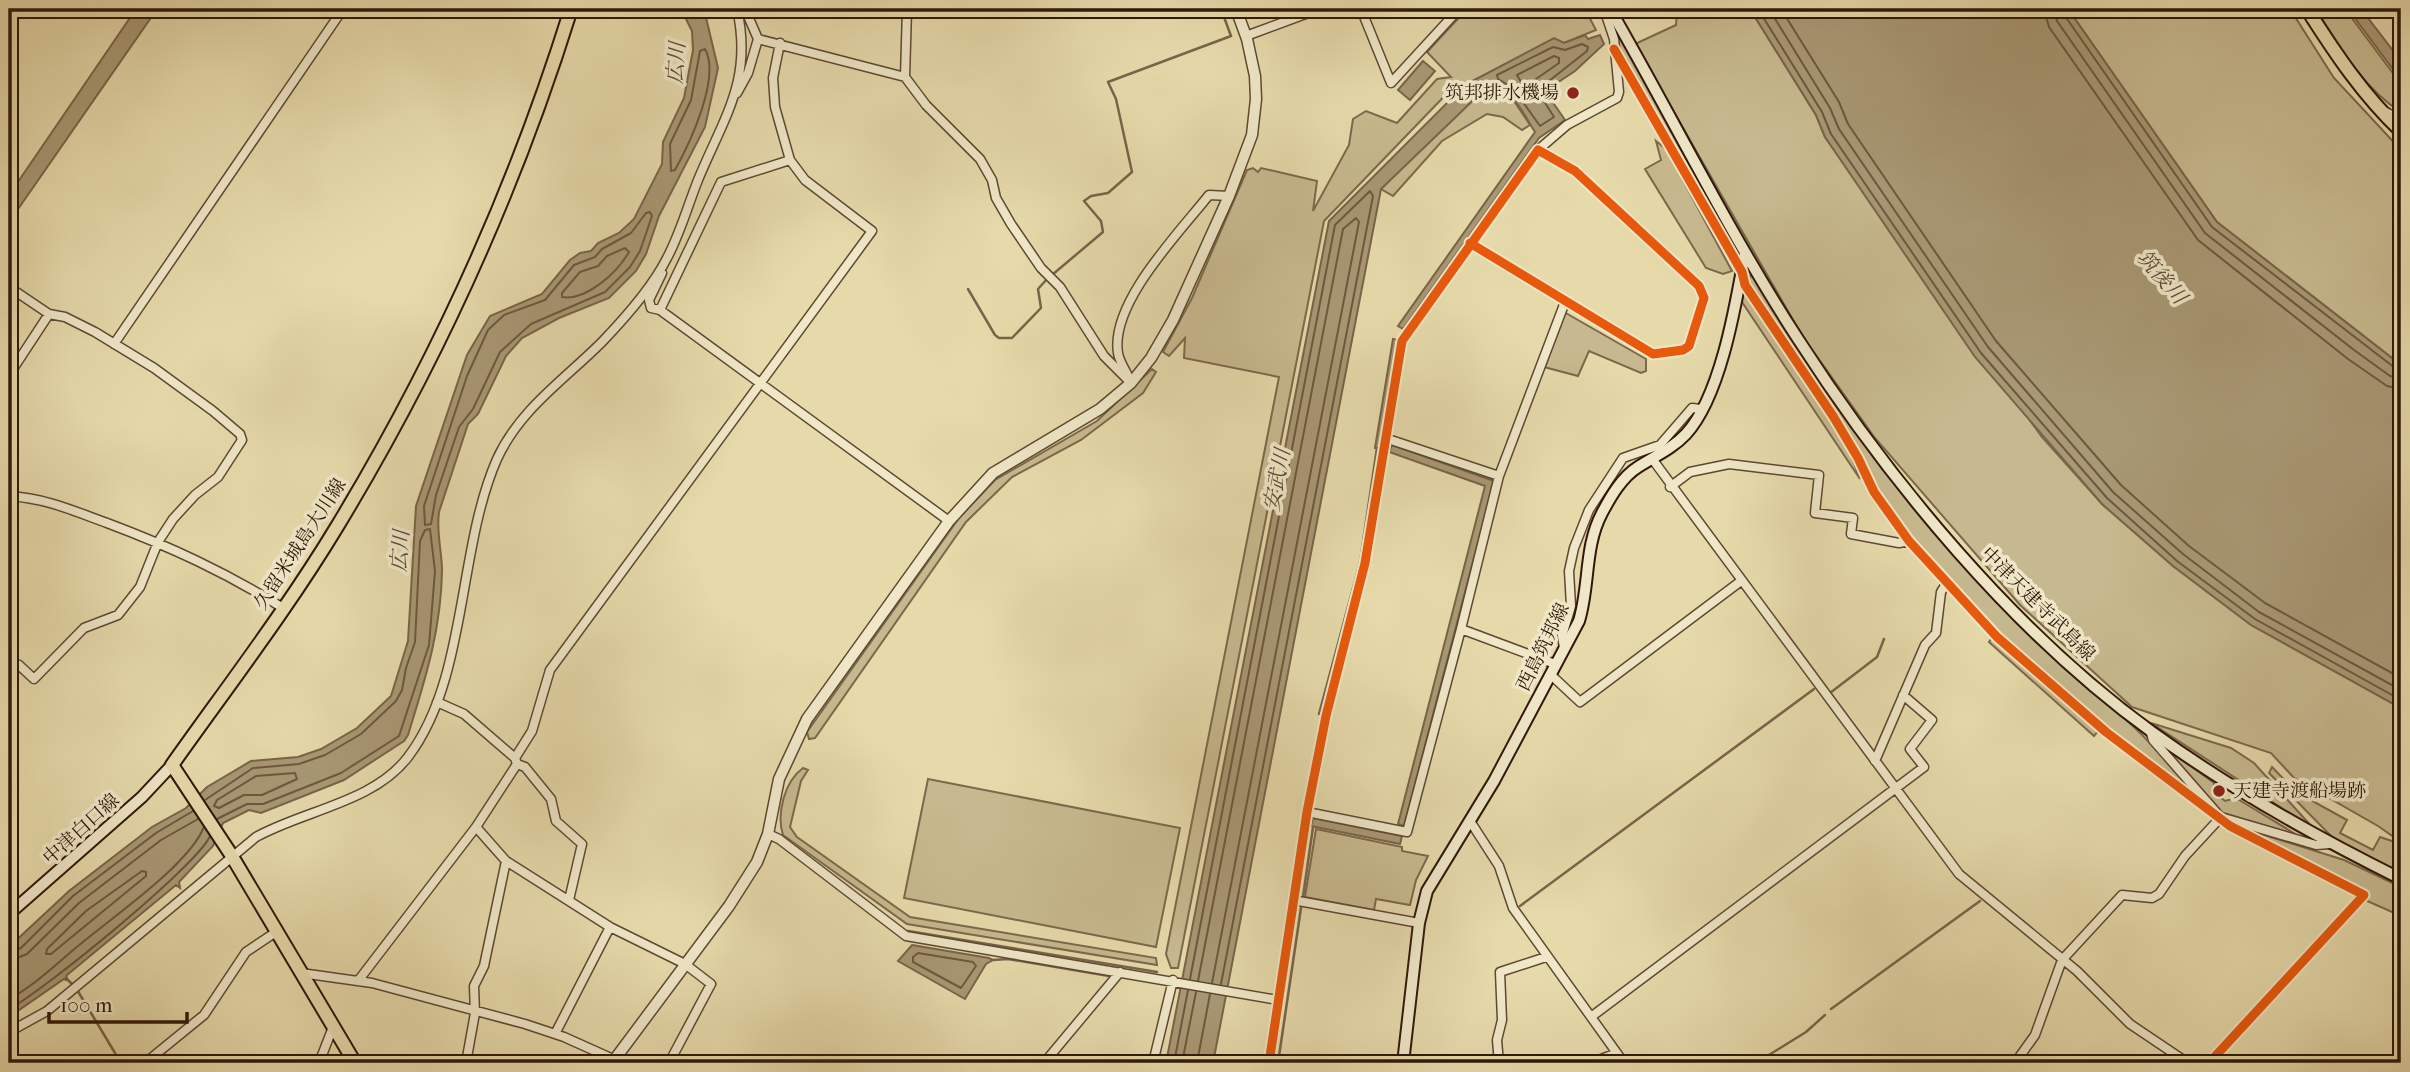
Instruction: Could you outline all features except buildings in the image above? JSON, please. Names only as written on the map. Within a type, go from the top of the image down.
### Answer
[{"type":"main road","name":"久留米城島大川線","points":[[172,765],[338,526],[431,360],[545,91],[571,9]]},
{"type":"main road","points":[[1609,9],[1745,253]]},
{"type":"main road","points":[[2307,9],[2336,56],[2377,108],[2401,131]]},
{"type":"main road","name":"西島筑邦線","points":[[1403,1063],[1419,923],[1433,877],[1470,821],[1564,648],[1585,602],[1589,547],[1602,512],[1627,477],[1688,432],[1701,409],[1725,345],[1745,253]]},
{"type":"main road","name":"中津天建寺武島線","points":[[1745,253],[1797,339],[1842,404],[1938,527],[2012,608],[2073,666],[2150,730],[2234,788],[2330,844],[2401,879]]},
{"type":"main road","points":[[172,765],[183,777],[231,855],[355,1063]]},
{"type":"main road","name":"中津白口線","points":[[9,914],[111,825],[172,765]]},
{"type":"street","points":[[114,344],[343,9]]},
{"type":"street","points":[[735,95],[744,47],[737,9]]},
{"type":"street","points":[[745,9],[758,39],[748,73],[735,95],[649,300],[652,308],[660,310],[763,383],[949,521]]},
{"type":"street","points":[[905,77],[907,9]]},
{"type":"street","points":[[301,974],[358,981],[555,1034],[616,1062],[729,906],[757,862],[768,834],[779,779],[807,719],[949,521],[993,473],[1100,409],[1131,383],[1151,358],[1173,320],[1229,196],[1252,135],[1256,99],[1246,36],[1236,9]]},
{"type":"street","points":[[1246,36],[1319,9]]},
{"type":"street","points":[[1361,9],[1391,83],[1460,9]]},
{"type":"street","points":[[1269,1063],[1307,812],[1326,716],[1365,563],[1404,335],[1538,150],[1567,125],[1617,98],[1619,92],[1615,49],[1607,18],[1609,9]]},
{"type":"street","points":[[758,39],[905,77],[926,105],[980,159],[992,180],[996,198],[1011,224],[1041,268],[1060,287],[1104,356],[1131,383]]},
{"type":"street","points":[[358,981],[476,827],[532,731],[550,670],[872,231],[805,180],[790,160],[775,107],[773,78],[780,43]]},
{"type":"street","points":[[1615,49],[1742,272],[1745,285],[1833,416],[1874,492],[1909,541],[1946,584],[1997,637],[2070,702],[2154,770],[2219,815],[2316,845],[2330,844]]},
{"type":"street","points":[[2377,108],[2401,120]]},
{"type":"street","points":[[1469,243],[1653,354],[1684,350],[1689,346],[1704,298],[1699,285],[1576,172],[1538,150]]},
{"type":"street","points":[[660,310],[721,182],[790,160]]},
{"type":"street","points":[[1131,383],[1118,354],[1121,316],[1151,268],[1209,195],[1229,196]]},
{"type":"street","points":[[9,1032],[47,1011],[231,855],[256,837],[279,824],[378,787],[407,759],[430,721],[437,702],[447,669],[479,515],[496,462],[508,437],[536,402],[603,341],[663,267]]},
{"type":"street","points":[[9,287],[49,314],[65,317],[155,368],[213,411],[240,434],[242,440],[230,463],[173,519],[158,542],[140,587],[118,614],[84,628],[34,679],[19,665],[9,677]]},
{"type":"street","points":[[1307,812],[1407,832],[1499,477],[1565,302]]},
{"type":"street","points":[[9,375],[49,314]]},
{"type":"street","points":[[1564,648],[1562,636],[1571,606],[1569,572],[1574,548],[1600,492],[1623,458],[1660,445],[1682,424],[1692,408],[1701,409]]},
{"type":"street","points":[[1388,439],[1499,477]]},
{"type":"street","points":[[1653,460],[1670,487],[1959,874],[2062,960],[2130,1024],[2188,1063]]},
{"type":"street","points":[[1670,487],[1690,471],[1729,464],[1819,475],[1815,513],[1853,518],[1851,534],[1899,543],[1909,541]]},
{"type":"street","points":[[9,496],[49,500],[158,542],[226,573],[283,608]]},
{"type":"street","points":[[1461,629],[1553,669],[1580,702],[1741,581]]},
{"type":"street","points":[[1875,761],[1925,645],[1936,633],[1941,592],[1946,584]]},
{"type":"street","points":[[1591,1017],[1924,767],[1910,749],[1932,720],[1903,695]]},
{"type":"street","points":[[437,702],[464,714],[516,761],[526,766],[551,799],[556,821],[582,844],[569,900]]},
{"type":"street","points":[[2150,730],[2153,740],[2230,826],[2364,895],[2209,1063]]},
{"type":"street","points":[[2015,1063],[2035,1035],[2062,960],[2122,895],[2152,898],[2159,894],[2185,856],[2219,815]]},
{"type":"street","points":[[1470,821],[1499,866],[1513,908],[1625,1063]]},
{"type":"street","points":[[476,827],[506,861],[610,926],[685,964],[711,984],[669,1063]]},
{"type":"street","points":[[768,834],[779,839],[906,936],[1278,1000]]},
{"type":"street","points":[[466,1063],[475,1013],[474,986],[484,966],[506,861]]},
{"type":"street","points":[[1293,900],[1419,923]]},
{"type":"street","points":[[555,1034],[610,926]]},
{"type":"street","points":[[145,1063],[204,1015],[246,952],[276,932]]},
{"type":"street","points":[[1499,1063],[1497,1040],[1502,1020],[1500,972],[1546,957]]},
{"type":"street","points":[[1044,1063],[1121,972]]},
{"type":"street","points":[[1153,1063],[1175,981]]},
{"type":"street","points":[[320,1063],[333,1027]]},
{"type":"street","points":[[1591,1063],[1617,1053]]},
{"type":"shaded area","points":[[1467,9],[1585,9],[1596,30],[1564,43],[1554,39],[1465,85],[1458,82],[1324,221],[1178,968],[1171,968],[1166,954],[1279,377],[1184,358],[1185,338],[1169,356],[1163,352],[1192,298],[1247,170],[1253,168],[1258,172],[1261,168],[1317,181],[1313,211],[1349,145],[1353,119],[1366,111],[1397,123],[1437,79],[1451,77],[1427,52]]},
{"type":"shaded area","points":[[1677,9],[1750,9],[1816,115],[1825,137],[2042,437],[2102,504],[2173,566],[2251,625],[2401,708],[2401,842],[2294,778],[2271,753],[2132,707],[2020,605],[1875,438],[1801,334],[1635,44],[1676,25]]},
{"type":"shaded area","points":[[2068,9],[2290,9],[2334,78],[2401,150],[2401,365],[2217,222]]},
{"type":"shaded area","points":[[2316,9],[2345,9],[2401,84],[2401,112],[2363,79]]},
{"type":"shaded area","points":[[1616,30],[1732,239],[1731,243],[1720,231],[1620,50]]},
{"type":"shaded area","points":[[1496,86],[1508,92],[1530,125],[1522,130],[1503,117],[1487,114],[1442,141],[1393,196],[1381,189],[1475,95],[1487,87]]},
{"type":"shaded area","points":[[1656,141],[1666,149],[1732,271],[1723,274],[1706,268],[1645,169],[1661,160]]},
{"type":"shaded area","points":[[1751,273],[1838,406],[1935,532],[2021,626],[2136,729],[2201,799],[2107,726],[1995,631],[1912,538],[1876,490],[1853,439],[1748,283]]},
{"type":"shaded area","points":[[1744,290],[1846,443],[1860,479],[1742,302]]},
{"type":"shaded area","points":[[1564,312],[1646,359],[1646,371],[1641,373],[1589,351],[1578,376],[1544,367]]},
{"type":"shaded area","points":[[1152,369],[1156,372],[1143,393],[1081,440],[1012,477],[966,522],[815,738],[809,739],[807,732],[959,518],[995,480],[1097,421]]},
{"type":"shaded area","points":[[1992,637],[2098,731],[2094,736],[1989,642]]},
{"type":"shaded area","points":[[2151,723],[2231,748],[2254,763],[2314,829]]},
{"type":"shaded area","points":[[2165,747],[2214,783],[2214,792],[2225,801],[2236,798],[2297,835],[2223,813]]},
{"type":"shaded area","points":[[2272,767],[2296,792],[2347,820],[2340,833],[2373,850],[2380,837],[2401,844],[2401,873],[2335,840],[2269,773]]},
{"type":"shaded area","points":[[803,768],[808,770],[801,781],[790,827],[797,837],[910,917],[1156,958],[1157,965],[907,924],[783,835],[781,817],[784,798],[791,781]]},
{"type":"shaded area","points":[[928,779],[1180,828],[1156,947],[904,898]]},
{"type":"shaded area","points":[[2239,827],[2344,860],[2401,887],[2401,916],[2367,901],[2368,896],[2344,879],[2322,872]]},
{"type":"shaded area","points":[[1316,829],[1402,847],[1402,851],[1428,856],[1416,880],[1410,905],[1376,899],[1374,910],[1305,897]]},
{"type":"water","points":[[136,9],[157,9],[9,222],[9,195]]},
{"type":"water","points":[[681,9],[704,9],[718,68],[705,127],[659,216],[646,254],[636,271],[609,298],[559,318],[522,338],[506,356],[478,414],[468,424],[439,512],[442,571],[439,614],[426,675],[404,741],[344,780],[261,813],[249,810],[223,823],[213,846],[179,882],[180,888],[176,885],[67,975],[66,980],[9,1017],[9,947],[69,891],[152,827],[186,808],[207,787],[251,761],[298,757],[321,749],[357,728],[391,696],[408,641],[416,506],[467,355],[490,316],[542,294],[570,260],[580,253],[591,251],[598,243],[619,233],[634,219],[662,164],[663,142],[684,98],[693,50],[692,31]]},
{"type":"water","name":"筑後川","points":[[1750,9],[2068,9],[2217,222],[2401,365],[2401,708],[2251,625],[2173,566],[2102,504],[1975,357],[1825,137],[1816,115]]},
{"type":"water","points":[[2348,9],[2361,9],[2401,61],[2401,80]]},
{"type":"water","points":[[1585,35],[1588,39],[1600,35],[1604,44],[1575,71],[1545,91],[1565,120],[1539,138],[1403,329],[1398,326],[1535,132],[1510,96],[1496,88],[1487,87],[1381,189],[1213,1063],[1166,1063],[1329,221],[1465,85],[1554,38],[1564,43]]},
{"type":"water","points":[[1423,61],[1435,71],[1410,100],[1398,90]]},
{"type":"water","points":[[1393,339],[1398,340],[1381,449],[1375,448]]},
{"type":"water","points":[[1392,445],[1494,481],[1404,826],[1398,824],[1485,486],[1389,452]]},
{"type":"water","points":[[1313,818],[1402,836],[1400,844],[1311,826]]},
{"type":"water","points":[[912,945],[993,960],[986,964],[965,999],[898,961]]},
{"type":"waterway","points":[[1052,275],[1103,232],[1101,221],[1084,201],[1091,196],[1108,193],[1132,172],[1116,99],[1108,82],[1231,36],[1221,9]]},
{"type":"waterway","points":[[1472,250],[1559,302]]},
{"type":"waterway","points":[[968,289],[995,335],[999,338],[1012,338],[1041,308],[1038,289],[1047,279]]},
{"type":"waterway","points":[[1569,308],[1650,356]]},
{"type":"waterway","points":[[1664,356],[1674,356]]},
{"type":"waterway","points":[[1319,714],[1360,562],[1377,448]]},
{"type":"waterway","points":[[1830,693],[1877,657],[1884,639]]},
{"type":"waterway","points":[[1520,906],[1814,689]]},
{"type":"waterway","points":[[1303,897],[1313,827]]},
{"type":"waterway","points":[[1831,1009],[1980,901]]},
{"type":"waterway","points":[[1278,1063],[1301,908]]},
{"type":"waterway","points":[[908,931],[1157,972]]},
{"type":"waterway","points":[[993,960],[1008,959],[1109,976]]},
{"type":"waterway","points":[[66,978],[76,988],[121,1063]]},
{"type":"waterway","points":[[1756,1063],[1806,1032],[1825,1015]]},
{"type":"cycle path","points":[[1614,49],[1742,272],[1745,285],[1833,416],[1874,492],[1909,541],[1997,637],[2106,732],[2230,826],[2364,895],[2209,1063]]},
{"type":"cycle path","points":[[1269,1063],[1307,812],[1326,716],[1365,563],[1402,341],[1538,150],[1575,171],[1699,286],[1704,298],[1689,346],[1683,350],[1653,354],[1470,243]]},
{"type":"place","name":"筑邦排水機場","points":[[1573,93]]},
{"type":"place","name":"天建寺渡船場跡","points":[[2219,791]]},
{"type":"water label","name":"広川","points":[[676,63]]},
{"type":"water label","name":"安武川","points":[[1277,480]]},
{"type":"water label","name":"広川","points":[[400,551]]}]
